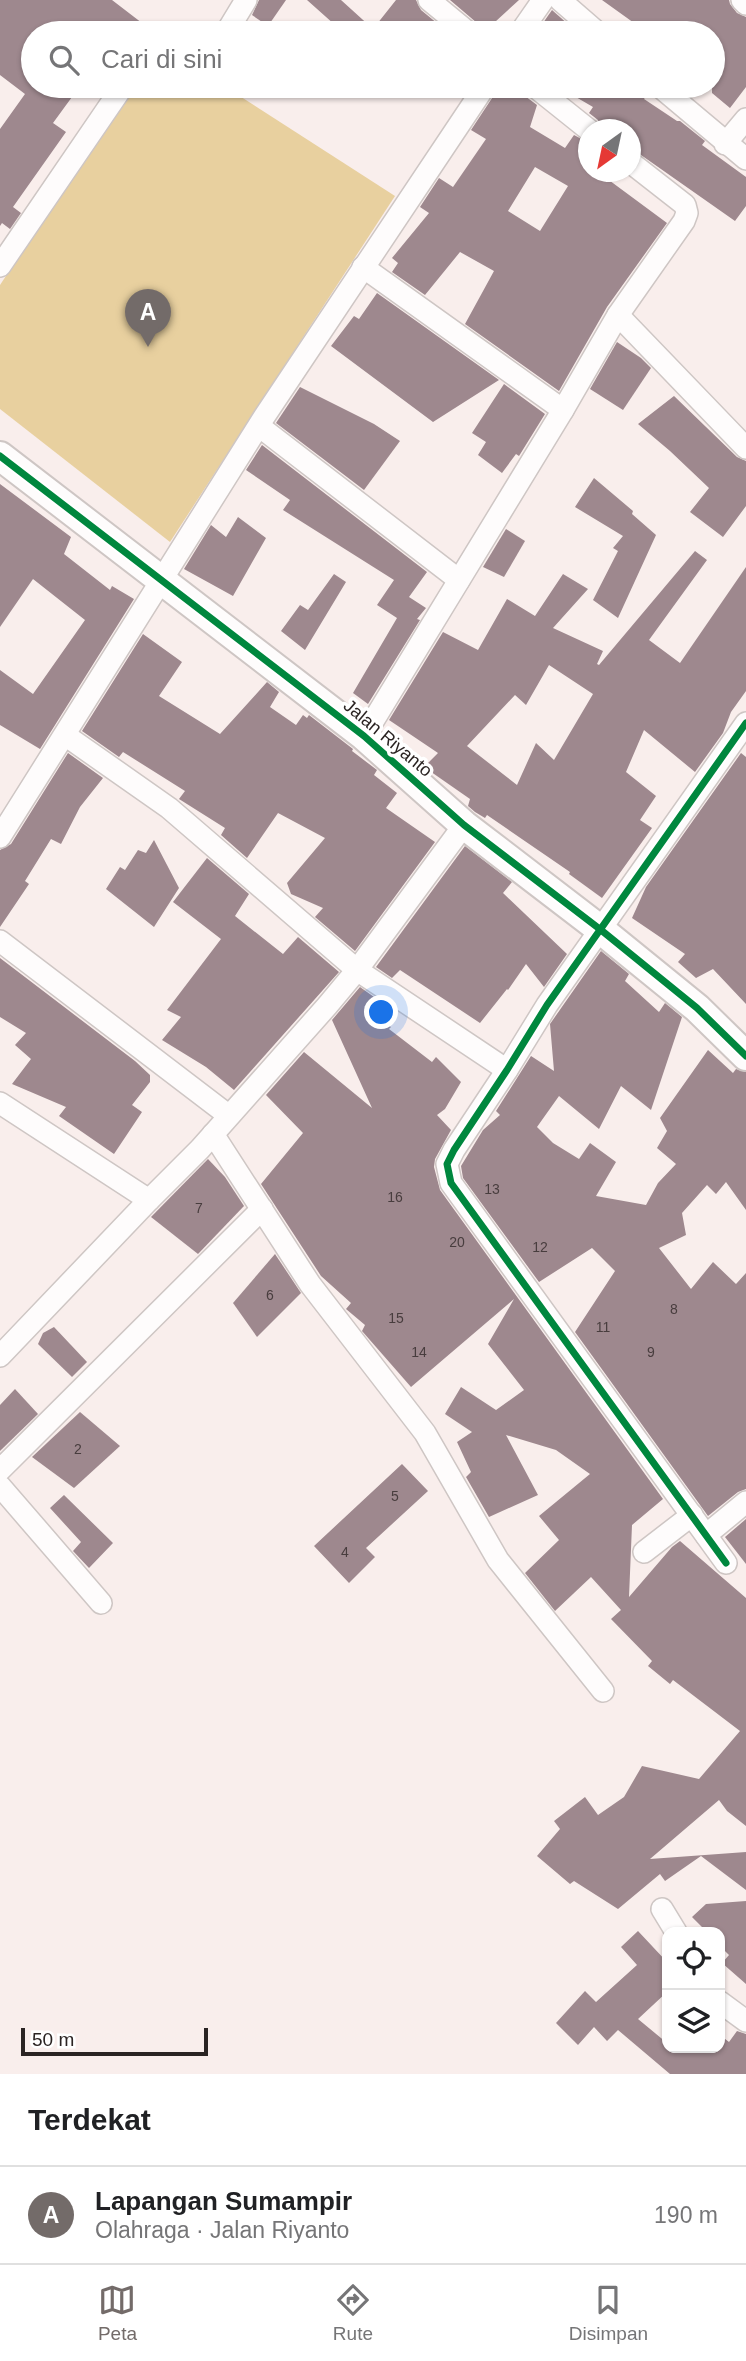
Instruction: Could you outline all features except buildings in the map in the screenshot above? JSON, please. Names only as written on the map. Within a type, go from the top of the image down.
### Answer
[{"type":"street","points":[[233,21],[246,0]]},
{"type":"street","points":[[429,0],[454,21]]},
{"type":"street","points":[[528,21],[543,0]]},
{"type":"street","points":[[560,0],[584,21]]},
{"type":"street","points":[[742,0],[746,4]]},
{"type":"street","points":[[0,265],[115,98]]},
{"type":"street","points":[[0,836],[259,426],[477,98]]},
{"type":"street","points":[[549,98],[578,121]]},
{"type":"street","points":[[674,98],[740,151],[746,119]]},
{"type":"street","points":[[364,736],[618,315],[684,221],[687,213],[684,205],[641,170]]},
{"type":"street","points":[[363,267],[563,410]]},
{"type":"street","points":[[618,315],[746,448]]},
{"type":"street","points":[[259,426],[459,580]]},
{"type":"street","name":"Jalan Riyanto","points":[[0,456],[364,736],[464,824],[697,1008],[746,1056]]},
{"type":"street","points":[[726,1563],[451,1183],[447,1164],[547,1005],[746,723]]},
{"type":"street","points":[[65,735],[169,808],[357,970],[507,1070]]},
{"type":"street","points":[[0,1356],[213,1135],[228,1115],[320,1015],[357,970],[464,824]]},
{"type":"street","points":[[0,941],[228,1115]]},
{"type":"street","points":[[0,1103],[149,1200]]},
{"type":"street","points":[[213,1135],[310,1284],[425,1433],[498,1560],[603,1691]]},
{"type":"street","points":[[0,1470],[262,1209]]},
{"type":"street","points":[[0,1486],[101,1603]]},
{"type":"street","points":[[706,1535],[746,1502]]},
{"type":"street","points":[[644,1552],[692,1515]]},
{"type":"street","points":[[662,1909],[673,1927]]},
{"type":"street","points":[[725,2006],[746,2021]]},
{"type":"shaded area","points":[[123,98],[243,98],[395,196],[170,542],[0,409],[0,285]]},
{"type":"cycle path","points":[[0,456],[364,736],[464,825],[697,1008],[746,1056]]},
{"type":"cycle path","points":[[726,1563],[451,1183],[447,1164],[547,1005],[746,723]]},
{"type":"place","name":"Lapangan Sumampir","points":[[148,347]]}]
